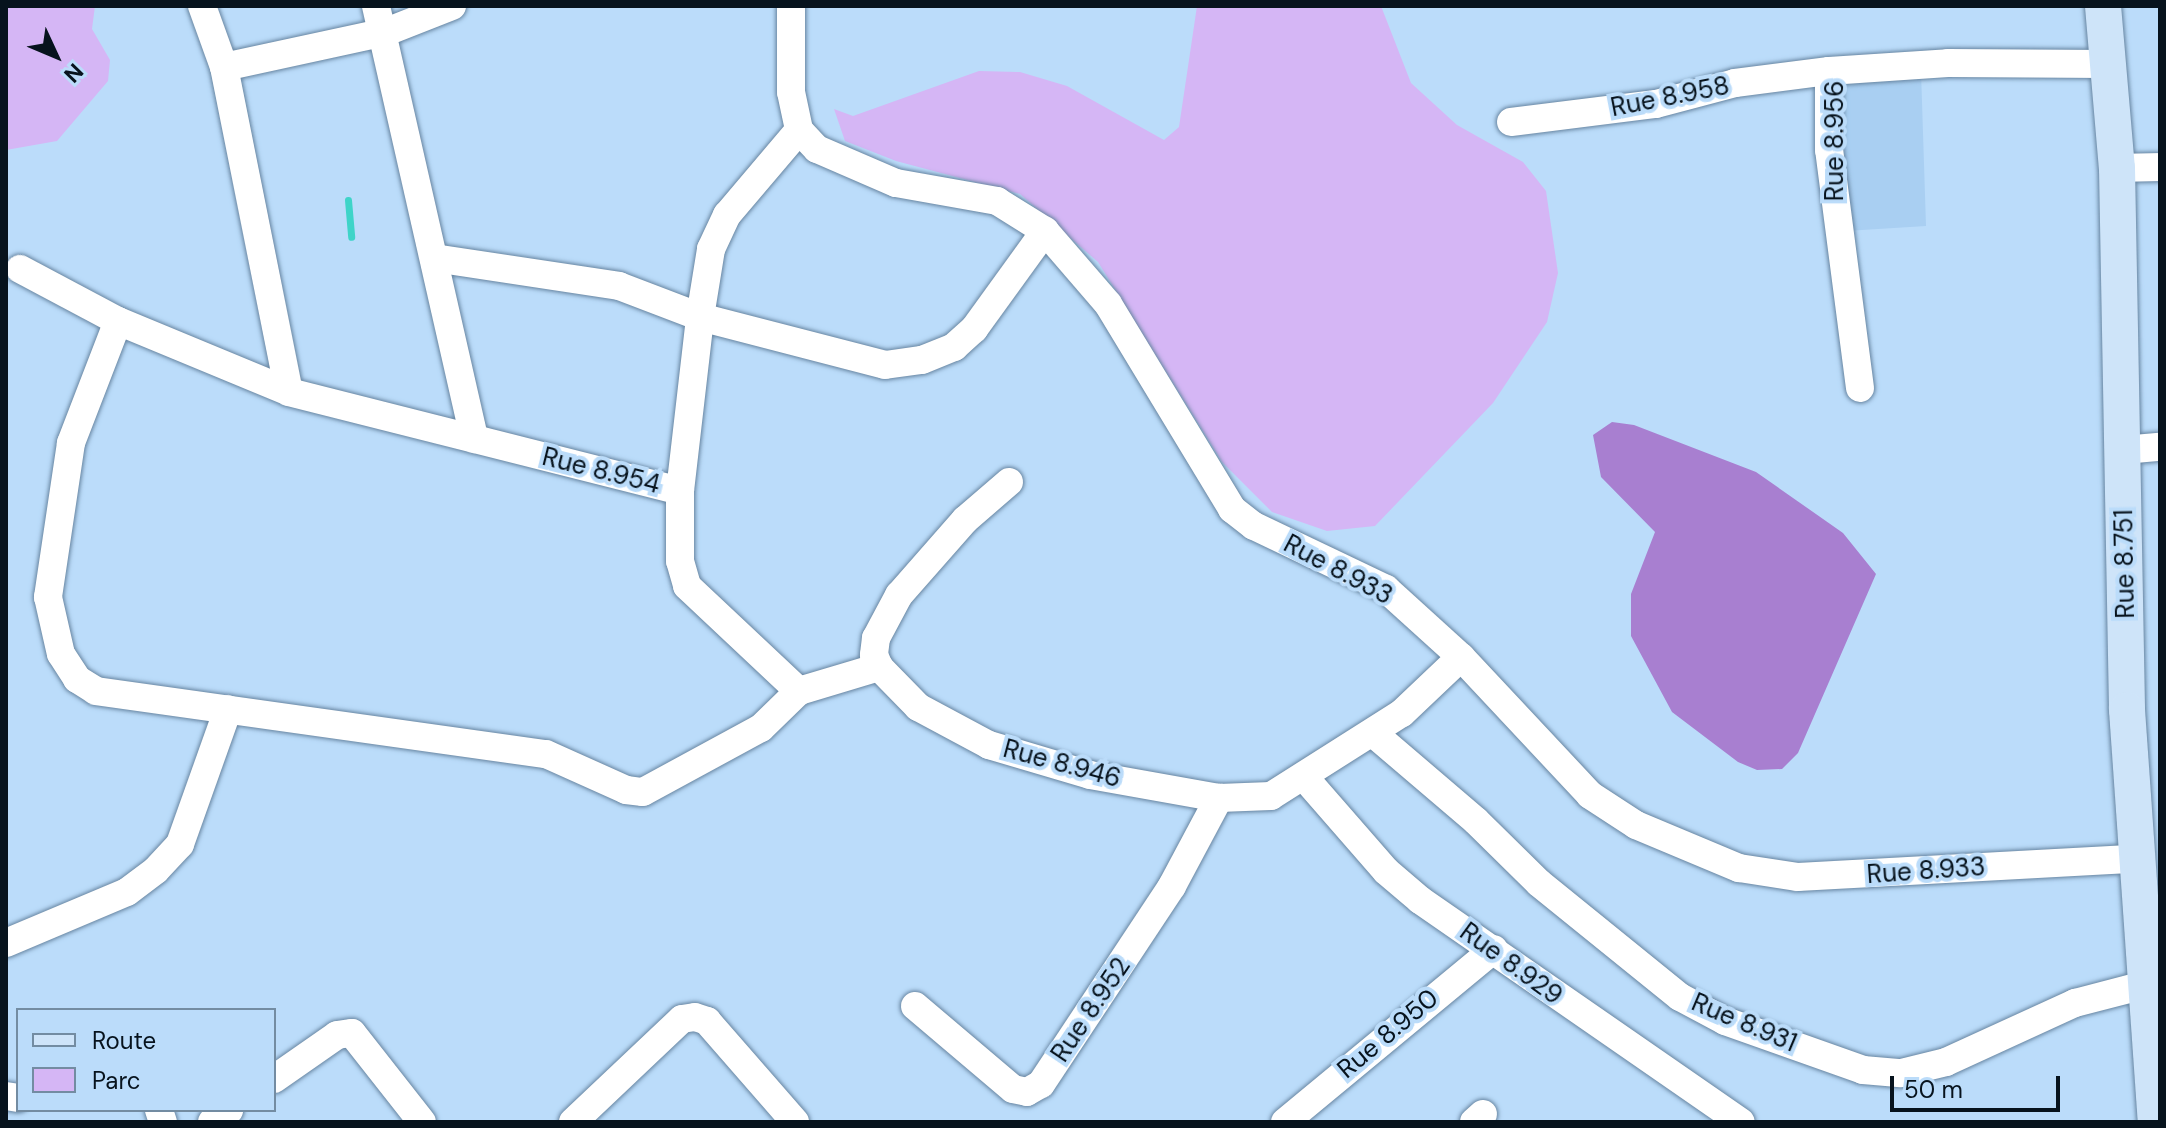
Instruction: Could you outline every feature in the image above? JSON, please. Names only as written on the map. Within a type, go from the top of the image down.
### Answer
[{"type":"main road","name":"Rue 8.751","points":[[2103,6],[2117,168],[2134,859],[2149,973],[2156,1122]]},
{"type":"street","points":[[202,6],[224,67],[289,392]]},
{"type":"street","points":[[224,67],[381,19],[452,6]]},
{"type":"street","points":[[791,6],[791,92],[799,130]]},
{"type":"street","points":[[381,19],[474,439]]},
{"type":"street","name":"Rue 8.956","points":[[1860,388],[1829,150],[1829,71],[1948,63],[2107,64]]},
{"type":"street","name":"Rue 8.958","points":[[1511,122],[1656,104],[1735,83],[1829,71]]},
{"type":"street","name":"Rue 8.933","points":[[799,130],[817,149],[846,165],[896,183],[997,201],[1045,231],[1108,304],[1232,509],[1254,526],[1386,589],[1461,657],[1590,795],[1636,825],[1739,868],[1840,877],[2134,859]]},
{"type":"street","name":"Rue 8.954","points":[[20,269],[118,321],[289,392],[680,491],[711,249],[727,215],[799,130]]},
{"type":"street","points":[[2117,168],[2160,167]]},
{"type":"street","points":[[434,258],[619,286],[700,317],[885,365],[922,360],[954,347],[974,329],[1045,231]]},
{"type":"street","points":[[118,321],[71,443],[60,497],[48,597],[61,654],[77,679],[96,691],[546,754],[626,790],[643,792],[761,728],[799,691],[879,667],[876,638],[899,595],[965,520],[1009,482]]},
{"type":"street","points":[[2123,450],[2160,447]]},
{"type":"street","points":[[680,491],[680,561],[687,586],[799,691]]},
{"type":"street","name":"Rue 8.946","points":[[879,667],[918,707],[989,745],[1090,775],[1219,798],[1271,796],[1305,778],[1373,733],[1461,657]]},
{"type":"street","points":[[6,943],[127,892],[156,870],[180,844],[228,709]]},
{"type":"street","name":"Rue 8.931","points":[[1373,733],[1476,821],[1539,883],[1680,997],[1725,1021],[1863,1070],[1901,1073],[1946,1062],[2149,973]]},
{"type":"street","name":"Rue 8.929","points":[[1305,778],[1386,871],[1560,1001],[1733,1120]]},
{"type":"street","name":"Rue 8.952","points":[[915,1006],[1013,1089],[1027,1092],[1041,1084],[1172,886],[1219,798]]},
{"type":"street","name":"Rue 8.950","points":[[1285,1122],[1494,949]]},
{"type":"street","points":[[573,1122],[682,1019],[695,1017],[707,1021],[795,1122]]},
{"type":"street","points":[[276,1078],[337,1035],[352,1033],[422,1122]]},
{"type":"shaded area","points":[[1921,71],[1926,226],[1846,231],[1843,83]]},
{"type":"shaded area","points":[[1612,422],[1634,425],[1756,472],[1843,533],[1876,574],[1798,753],[1782,769],[1757,770],[1738,762],[1672,712],[1631,636],[1631,594],[1655,532],[1601,477],[1593,435]]},
{"type":"green space","points":[[6,6],[95,6],[92,29],[110,60],[108,81],[57,141],[6,150]]},
{"type":"green space","points":[[1197,6],[1381,6],[1411,83],[1457,125],[1523,162],[1546,191],[1558,273],[1547,322],[1493,403],[1375,526],[1327,531],[1272,512],[1222,462],[1098,262],[1020,194],[896,161],[845,141],[834,109],[853,116],[979,71],[1020,72],[1067,86],[1164,140],[1179,127]]},
{"type":"waterway","points":[[348,200],[351,237]]}]
